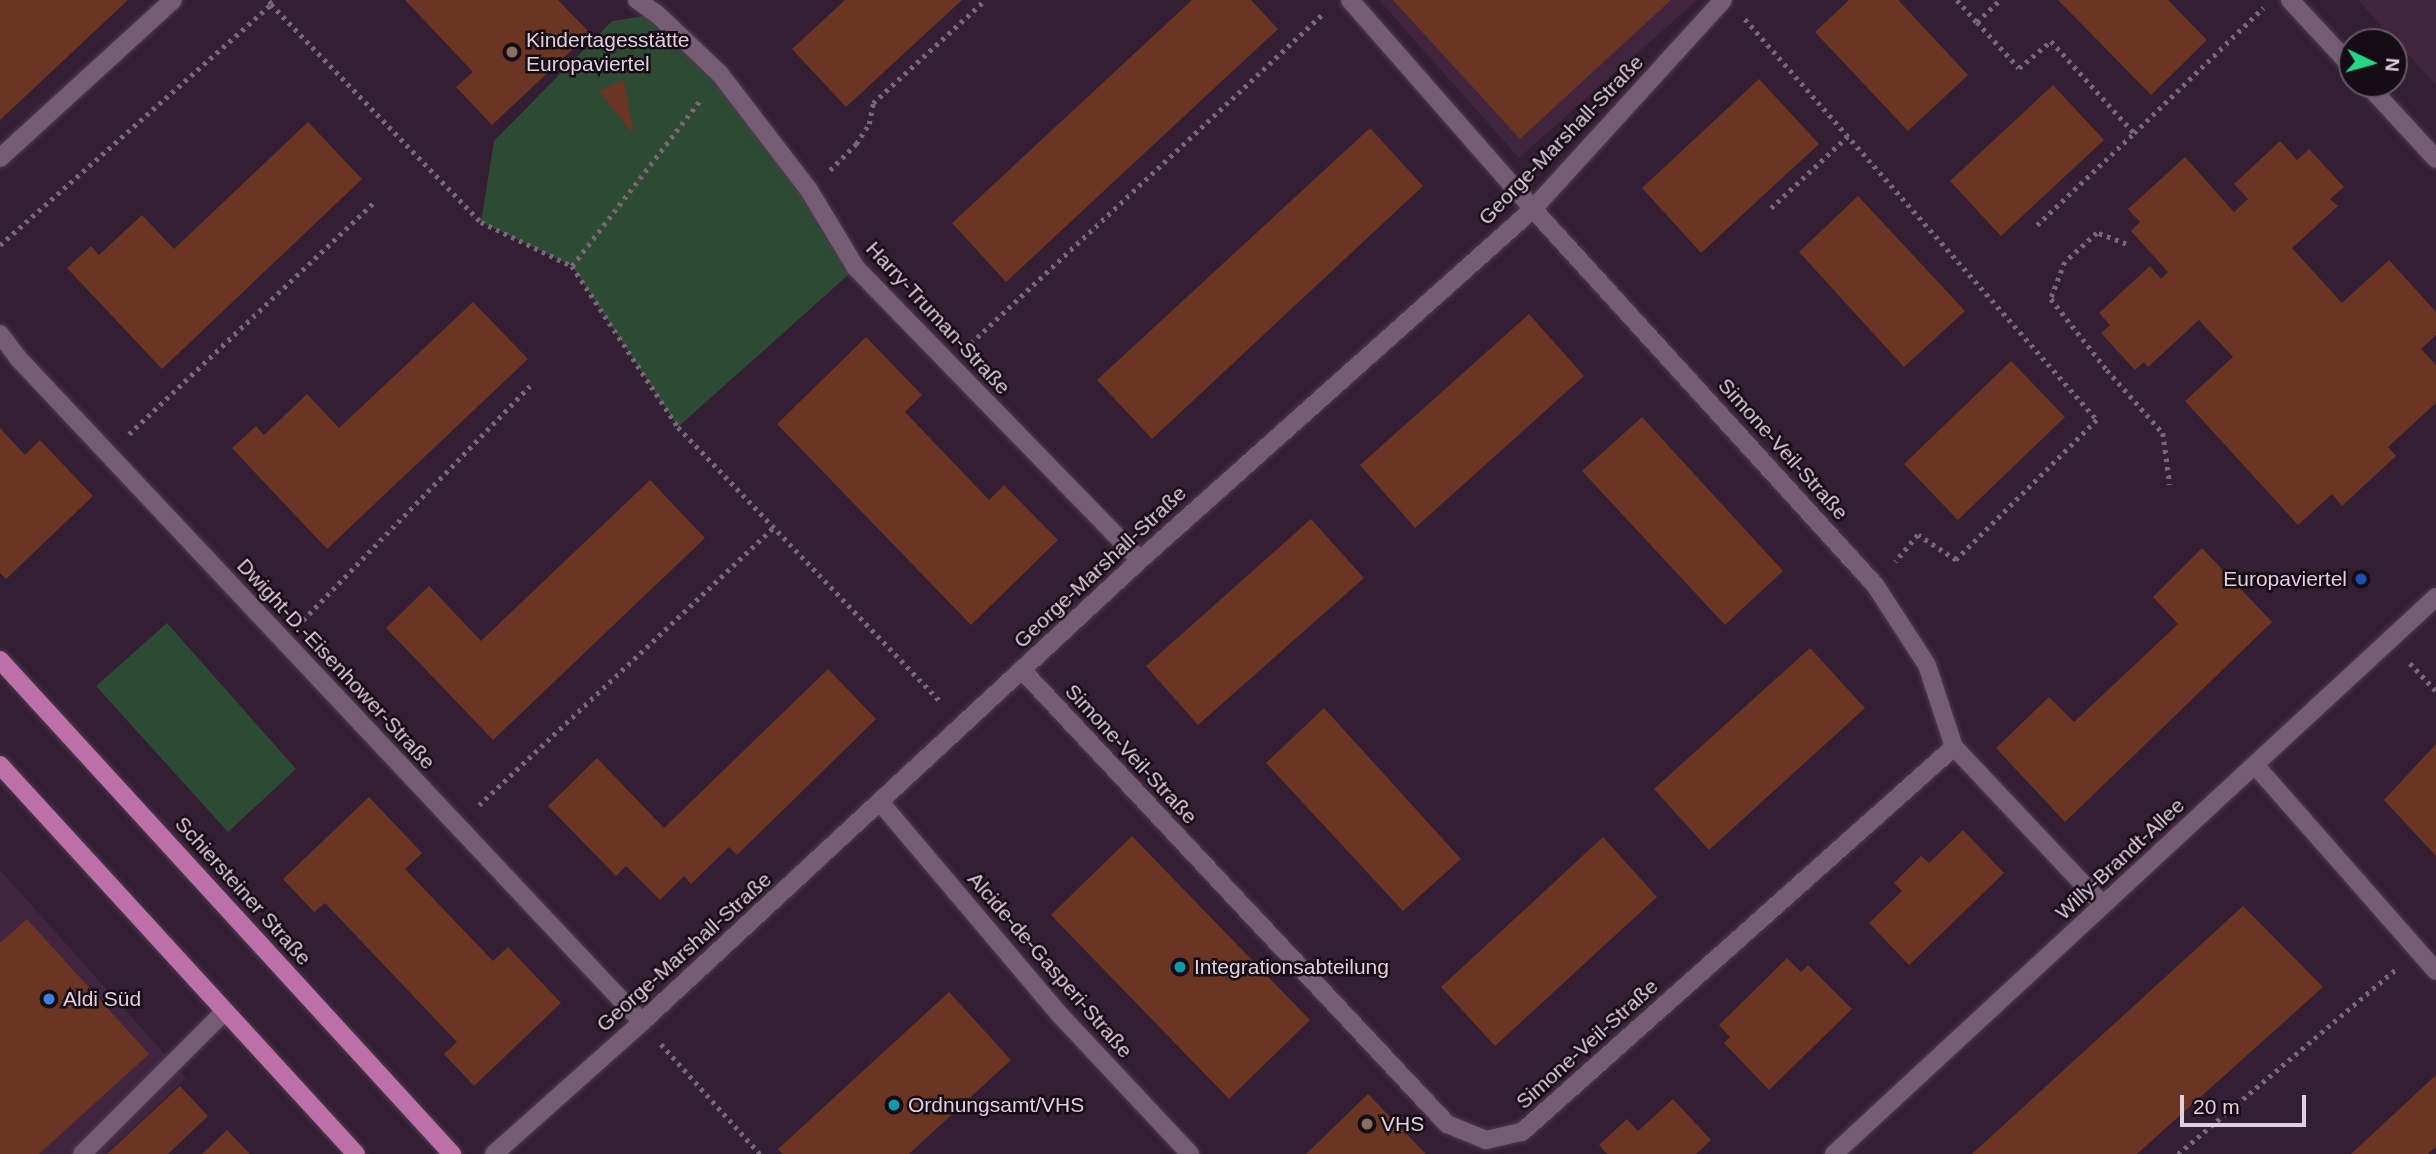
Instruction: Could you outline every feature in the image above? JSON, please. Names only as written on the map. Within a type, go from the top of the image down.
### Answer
[{"type":"main road","name":"Schiersteiner Straße","points":[[0,660],[452,1154]]},
{"type":"main road","points":[[0,765],[356,1154]]},
{"type":"street","points":[[0,158],[173,0]]},
{"type":"street","name":"Harry-Truman-Straße","points":[[637,0],[657,14],[720,74],[809,190],[856,268],[947,365],[1140,560]]},
{"type":"street","name":"Simone-Veil-Straße","points":[[1350,0],[1534,209],[1875,585],[1927,665],[1954,747],[2103,905]]},
{"type":"street","points":[[2290,0],[2338,52]]},
{"type":"street","name":"George-Marshall-Straße","points":[[494,1154],[642,1022],[1140,560],[1534,209],[1730,5]]},
{"type":"street","points":[[2380,98],[2436,159]]},
{"type":"street","name":"Dwight-D.-Eisenhower-Straße","points":[[0,334],[18,358],[642,1022]]},
{"type":"street","name":"Willy-Brandt-Allee","points":[[1835,1154],[2436,597]]},
{"type":"street","name":"Simone-Veil-Straße","points":[[1022,670],[1447,1124],[1486,1140],[1522,1132],[1954,747]]},
{"type":"street","points":[[2255,765],[2436,971]]},
{"type":"street","name":"Alcide-de-Gasperi-Straße","points":[[880,802],[1061,1016],[1190,1154]]},
{"type":"street","points":[[82,1154],[225,1012]]},
{"type":"path","points":[[809,190],[856,144],[869,124],[873,103],[985,0]]},
{"type":"path","points":[[1957,0],[2019,68],[2051,41],[2134,133]]},
{"type":"path","points":[[1977,22],[2000,0]]},
{"type":"path","points":[[2036,225],[2271,0]]},
{"type":"path","points":[[0,245],[270,2],[481,222],[572,266],[678,427],[963,725]]},
{"type":"path","points":[[1730,5],[2097,420],[1956,560],[1918,536],[1875,585]]},
{"type":"path","points":[[947,365],[1328,9]]},
{"type":"path","points":[[572,266],[720,74]]},
{"type":"path","points":[[1771,208],[1848,136]]},
{"type":"path","points":[[108,454],[375,201]]},
{"type":"path","points":[[2126,244],[2097,233],[2066,262],[2051,299],[2106,370],[2163,433],[2170,485]]},
{"type":"path","points":[[283,640],[530,386]]},
{"type":"path","points":[[457,826],[774,527]]},
{"type":"path","points":[[2388,641],[2436,691]]},
{"type":"path","points":[[2178,1154],[2418,950]]},
{"type":"path","points":[[642,1022],[760,1154]]},
{"type":"shaded area","points":[[1379,0],[1697,0],[1519,158]]},
{"type":"shaded area","points":[[2358,0],[2436,0],[2436,85],[2408,54],[2408,28],[2384,28]]},
{"type":"shaded area","name":"Aldi Süd","points":[[0,870],[186,1078],[106,1154],[0,1154]]},
{"type":"green space","points":[[657,14],[720,74],[856,268],[678,427],[572,266],[481,222],[494,141],[612,21]]},
{"type":"green space","points":[[167,623],[296,769],[228,832],[96,686]]},
{"type":"building","points":[[0,0],[128,0],[0,120]]},
{"type":"building","name":"Kindertagesstätte Europaviertel","points":[[405,0],[558,0],[590,33],[492,125],[456,87],[473,72]]},
{"type":"building","points":[[845,0],[962,0],[846,107],[792,49]]},
{"type":"building","points":[[1192,0],[1251,0],[1278,29],[1006,282],[952,223]]},
{"type":"building","points":[[1393,0],[1671,0],[1520,139]]},
{"type":"building","points":[[1849,0],[1898,0],[1968,75],[1908,131],[1815,32]]},
{"type":"building","points":[[2058,0],[2168,0],[2207,40],[2151,95]]},
{"type":"building","points":[[1759,79],[1819,144],[1701,253],[1642,188]]},
{"type":"building","points":[[624,80],[634,135],[599,91]]},
{"type":"building","points":[[2053,85],[2104,140],[2001,236],[1950,181]]},
{"type":"building","points":[[308,122],[362,179],[162,369],[67,268],[91,246],[99,255],[142,215],[174,249]]},
{"type":"building","points":[[1370,128],[1423,186],[1152,439],[1097,380]]},
{"type":"building","points":[[2280,141],[2297,160],[2309,149],[2344,187],[2330,199],[2338,206],[2292,248],[2342,303],[2389,260],[2436,312],[2436,335],[2421,349],[2436,365],[2436,403],[2388,447],[2396,456],[2342,506],[2332,494],[2298,525],[2185,401],[2233,357],[2199,320],[2148,367],[2144,362],[2135,370],[2101,333],[2110,325],[2099,313],[2150,266],[2161,279],[2168,272],[2131,231],[2140,222],[2128,209],[2185,157],[2234,212],[2248,199],[2234,184]]},
{"type":"building","points":[[1858,196],[1965,311],[1904,367],[1799,252]]},
{"type":"building","points":[[473,302],[528,359],[327,549],[232,448],[256,426],[264,435],[307,394],[339,428]]},
{"type":"building","points":[[1529,314],[1584,376],[1415,528],[1360,465]]},
{"type":"building","points":[[866,337],[922,395],[905,412],[989,500],[1004,485],[1058,540],[971,625],[777,424]]},
{"type":"building","points":[[2011,361],[2065,417],[1958,520],[1904,464]]},
{"type":"building","points":[[1642,417],[1783,571],[1725,625],[1582,471]]},
{"type":"building","points":[[0,428],[25,455],[40,440],[93,496],[6,579],[0,573]]},
{"type":"building","points":[[650,480],[705,538],[493,740],[386,628],[429,586],[481,641]]},
{"type":"building","points":[[1311,519],[1364,578],[1198,725],[1146,666]]},
{"type":"building","points":[[2202,548],[2272,622],[2065,822],[1996,748],[2049,697],[2074,722],[2178,624],[2153,597]]},
{"type":"building","points":[[1810,648],[1865,708],[1709,850],[1654,789]]},
{"type":"building","points":[[828,669],[876,719],[737,855],[729,847],[691,884],[684,876],[660,900],[626,866],[616,876],[548,806],[597,758],[664,828]]},
{"type":"building","points":[[1324,708],[1461,859],[1403,911],[1266,763]]},
{"type":"building","points":[[2436,744],[2436,856],[2384,800]]},
{"type":"building","points":[[369,797],[422,853],[405,869],[493,961],[508,947],[561,1003],[474,1086],[444,1054],[457,1042],[325,903],[314,912],[283,879]]},
{"type":"building","points":[[1963,830],[2004,873],[1909,965],[1869,923],[1902,891],[1894,883],[1921,856],[1929,863]]},
{"type":"building","name":"Integrationsabteilung","points":[[1132,836],[1310,1020],[1229,1099],[1051,915]]},
{"type":"building","points":[[1603,837],[1657,897],[1495,1046],[1441,987]]},
{"type":"building","points":[[2243,906],[2323,987],[2137,1154],[1972,1154]]},
{"type":"building","name":"Aldi Süd","points":[[27,919],[149,1054],[39,1154],[0,1154],[0,943]]},
{"type":"building","points":[[1787,958],[1801,972],[1808,965],[1852,1009],[1769,1090],[1724,1043],[1730,1037],[1719,1025]]},
{"type":"building","name":"Ordnungsamt/VHS","points":[[949,992],[1011,1060],[909,1154],[782,1154],[778,1149]]},
{"type":"building","points":[[2436,1075],[2436,1147],[2428,1154],[2351,1154]]},
{"type":"building","points":[[180,1086],[208,1116],[168,1154],[107,1154]]},
{"type":"building","name":"VHS","points":[[1368,1094],[1426,1154],[1306,1154]]},
{"type":"building","points":[[1673,1099],[1711,1140],[1696,1154],[1607,1154],[1599,1145],[1627,1119],[1638,1131]]},
{"type":"building","points":[[227,1130],[250,1154],[202,1154]]},
{"type":"place","name":"Kindertagesstätte Europaviertel","points":[[512,52]]},
{"type":"place","name":"Europaviertel","points":[[2361,579]]},
{"type":"place","name":"Integrationsabteilung","points":[[1180,967]]},
{"type":"place","name":"Aldi Süd","points":[[49,999]]},
{"type":"place","name":"Ordnungsamt/VHS","points":[[894,1105]]},
{"type":"place","name":"VHS","points":[[1367,1124]]}]
